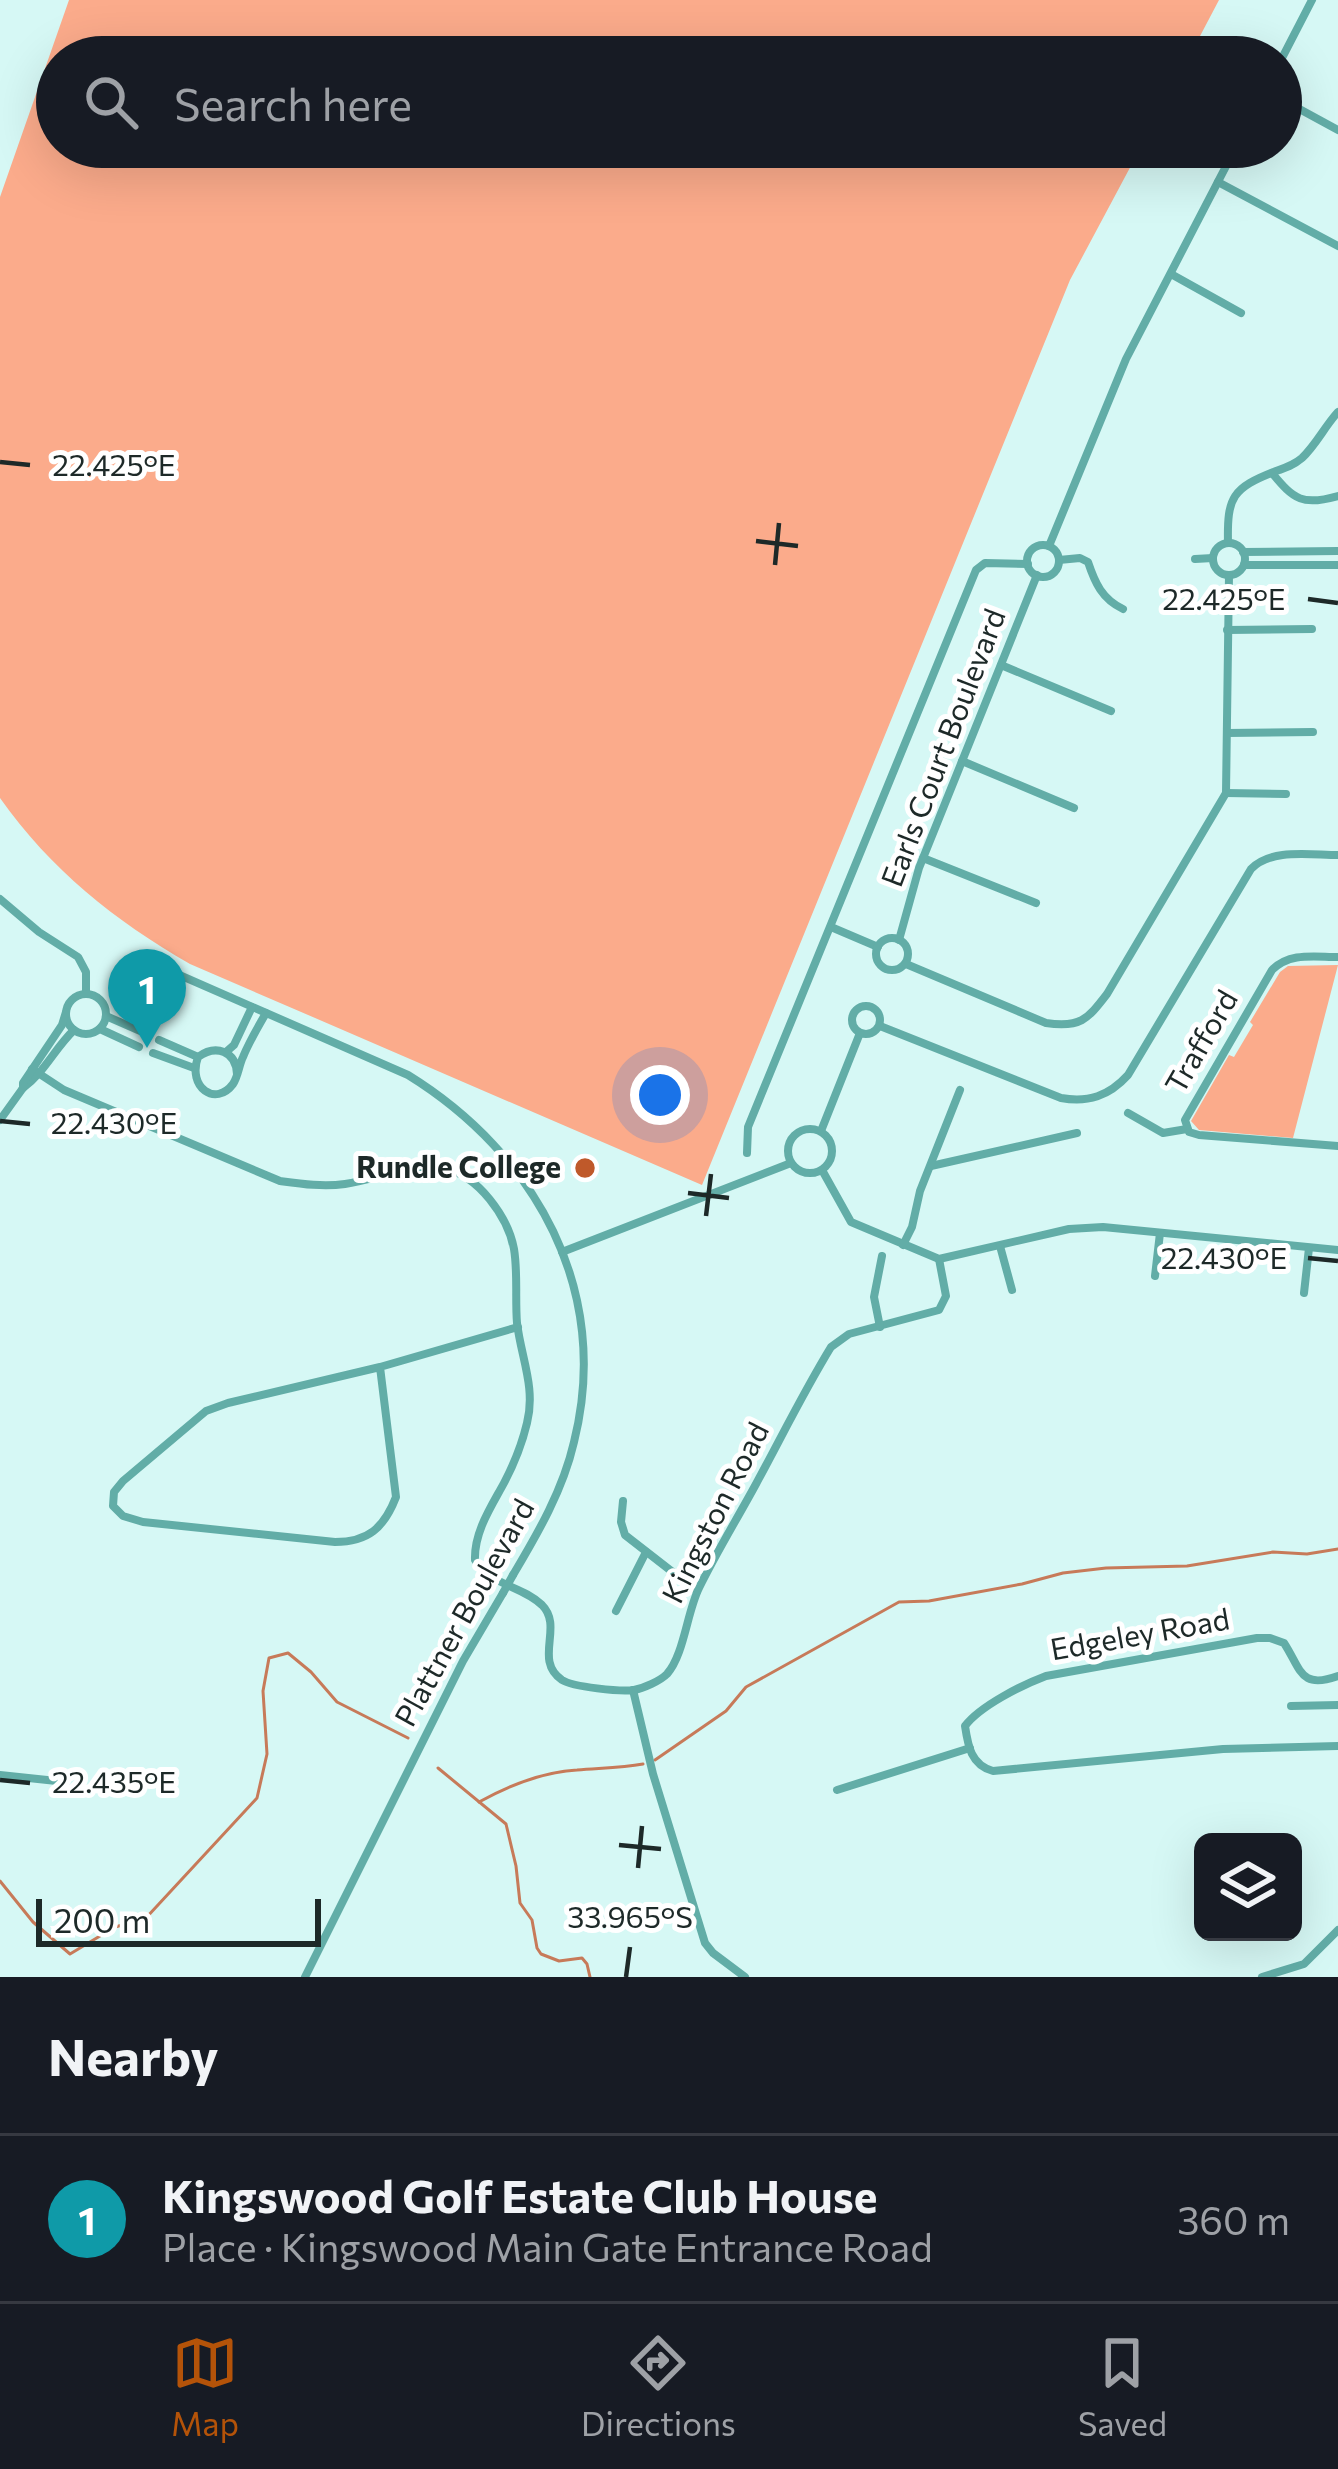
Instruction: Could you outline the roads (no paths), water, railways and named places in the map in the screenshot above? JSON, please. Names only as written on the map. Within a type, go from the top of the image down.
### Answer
[{"type":"street","points":[[1293,36],[1312,0]]},
{"type":"street","points":[[1302,110],[1338,130]]},
{"type":"street","points":[[1048,546],[1126,358],[1225,168]]},
{"type":"street","points":[[1218,182],[1338,246]]},
{"type":"street","points":[[1171,274],[1241,313]]},
{"type":"street","points":[[1228,543],[1228,512],[1236,493],[1245,484],[1302,458],[1338,412]]},
{"type":"street","points":[[1272,473],[1296,498],[1314,501],[1338,496]]},
{"type":"street","points":[[1228,543],[1243,552],[1244,565],[1229,575],[1218,570],[1213,558],[1228,543]]},
{"type":"street","points":[[747,1153],[748,1127],[976,569],[985,562],[1028,564],[1037,575],[1052,574],[1059,560],[1048,546],[1040,546],[1031,550],[1028,564]]},
{"type":"street","points":[[1243,552],[1338,550]]},
{"type":"street","points":[[1195,559],[1213,558]]},
{"type":"street","points":[[1059,560],[1088,562],[1098,590],[1123,609]]},
{"type":"street","points":[[1244,565],[1338,566]]},
{"type":"street","name":"Earls Court Boulevard","points":[[899,940],[923,858],[1037,575]]},
{"type":"street","points":[[906,964],[1046,1023],[1065,1025],[1087,1018],[1109,991],[1226,793],[1229,575]]},
{"type":"street","points":[[1227,630],[1312,629]]},
{"type":"street","points":[[1001,665],[1111,711]]},
{"type":"street","points":[[1227,733],[1313,732]]},
{"type":"street","points":[[962,761],[1073,808]]},
{"type":"street","points":[[1226,793],[1286,794]]},
{"type":"street","points":[[880,1026],[1060,1098],[1090,1100],[1112,1090],[1127,1075],[1258,862],[1274,856],[1338,855]]},
{"type":"street","points":[[923,858],[1036,903]]},
{"type":"street","points":[[0,898],[78,957],[86,972],[86,994]]},
{"type":"street","points":[[830,927],[878,947]]},
{"type":"street","points":[[887,939],[899,940],[908,953],[906,964],[887,970],[877,961],[878,947],[887,939]]},
{"type":"street","name":"Trafford","points":[[1338,957],[1295,957],[1272,970],[1185,1120],[1187,1130],[1198,1135],[1338,1147]]},
{"type":"street","name":"Plattner Boulevard","points":[[152,963],[408,1075],[449,1102],[517,1169],[546,1216],[572,1283],[583,1337],[582,1409],[558,1492],[463,1660],[305,1977]]},
{"type":"street","points":[[36,1071],[72,999],[92,994],[103,1003],[106,1016],[100,1029],[87,1034],[74,1030],[66,1012]]},
{"type":"street","points":[[862,1006],[876,1009],[880,1026],[873,1033],[860,1033],[852,1016],[862,1006]]},
{"type":"street","points":[[226,1052],[252,1007]]},
{"type":"street","points":[[237,1074],[226,1052],[211,1050],[198,1057],[194,1068],[194,1077],[207,1092],[217,1093],[234,1084],[266,1013]]},
{"type":"street","points":[[106,1016],[145,1033]]},
{"type":"street","points":[[121,1039],[127,1025]]},
{"type":"street","points":[[100,1029],[139,1047]]},
{"type":"street","points":[[0,1120],[74,1030]]},
{"type":"street","points":[[820,1131],[860,1033]]},
{"type":"street","points":[[159,1040],[198,1057]]},
{"type":"street","points":[[168,1060],[173,1046]]},
{"type":"street","points":[[153,1053],[194,1068]]},
{"type":"street","points":[[36,1071],[77,1096],[280,1181],[344,1184],[412,1168],[446,1169],[464,1176],[489,1201],[513,1246],[518,1327],[530,1388],[529,1417],[481,1528],[475,1560],[484,1573],[525,1594],[549,1615],[548,1658],[564,1682],[633,1690],[652,1774],[705,1943],[746,1977]]},
{"type":"street","points":[[903,1244],[961,1090]]},
{"type":"street","points":[[1128,1113],[1163,1133],[1187,1130]]},
{"type":"street","points":[[806,1129],[820,1131],[830,1140],[832,1154],[822,1170],[808,1173],[791,1163],[788,1149],[793,1136],[806,1129]]},
{"type":"street","points":[[930,1167],[1077,1133]]},
{"type":"street","points":[[562,1252],[791,1163]]},
{"type":"street","points":[[822,1170],[850,1222],[939,1258],[1087,1227],[1338,1250]]},
{"type":"street","points":[[1155,1276],[1160,1233]]},
{"type":"street","points":[[1000,1246],[1012,1290]]},
{"type":"street","points":[[1304,1293],[1309,1248]]},
{"type":"street","points":[[880,1327],[874,1298],[882,1256]]},
{"type":"street","name":"Kingston Road","points":[[633,1690],[670,1670],[697,1591],[832,1347],[849,1334],[939,1310],[946,1295],[939,1258]]},
{"type":"street","points":[[380,1366],[396,1497],[384,1519],[364,1539],[335,1542],[143,1522],[123,1516],[113,1506],[114,1492],[123,1481],[206,1411],[518,1327]]},
{"type":"street","points":[[622,1501],[625,1534],[697,1591]]},
{"type":"street","points":[[616,1611],[646,1552]]},
{"type":"street","name":"Edgeley Road","points":[[970,1748],[965,1726],[970,1719],[1026,1684],[1057,1674],[1270,1638],[1288,1647],[1304,1677],[1318,1682],[1338,1676]]},
{"type":"street","points":[[1291,1706],[1338,1705]]},
{"type":"street","points":[[837,1790],[970,1748],[981,1767],[993,1771],[1223,1749],[1338,1746]]},
{"type":"street","points":[[0,1775],[66,1782]]},
{"type":"street","points":[[1262,1977],[1304,1964],[1338,1930]]},
{"type":"waterway","points":[[655,1760],[726,1711],[746,1687],[899,1602],[929,1601],[1063,1573],[1187,1566],[1273,1552],[1338,1549]]},
{"type":"waterway","points":[[0,1881],[33,1922],[70,1954],[115,1927],[145,1919],[257,1798],[267,1754],[263,1691],[269,1658],[288,1653],[337,1702],[408,1738]]},
{"type":"waterway","points":[[479,1802],[551,1774],[643,1764]]},
{"type":"waterway","points":[[438,1768],[506,1824],[520,1903],[532,1920],[541,1954],[559,1961],[582,1958],[590,1977]]},
{"type":"place","name":"Kingswood Golf Estate Club House","points":[[147,1048]]},
{"type":"place","name":"Rundle College","points":[[585,1168]]}]
